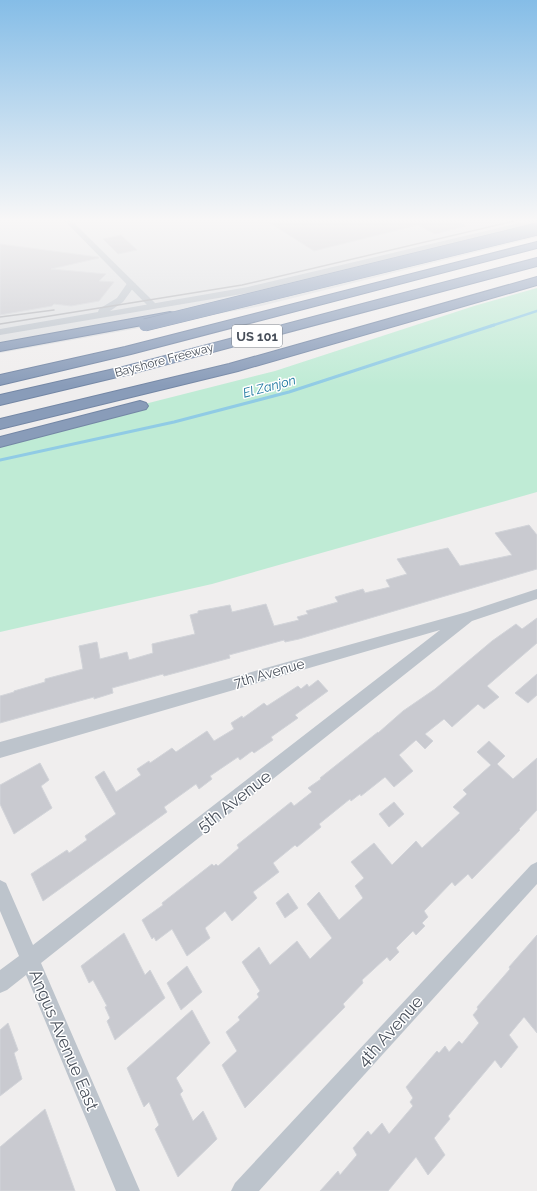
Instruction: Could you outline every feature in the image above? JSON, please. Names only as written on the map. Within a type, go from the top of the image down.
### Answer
[{"type":"highway","points":[[0,357],[96,337],[350,275]]},
{"type":"highway","points":[[0,348],[387,275]]},
{"type":"highway","name":"Bayshore Freeway","points":[[0,380],[164,341],[422,275]]},
{"type":"highway","name":"Bayshore Freeway","points":[[0,400],[131,369],[492,275]]},
{"type":"highway","points":[[0,418],[113,391],[232,358],[342,323],[502,277],[505,275]]},
{"type":"highway","points":[[0,424],[233,368],[537,281]]},
{"type":"highway","points":[[0,442],[219,385],[320,353],[504,291]]},
{"type":"highway","points":[[0,354],[144,325]]},
{"type":"highway","points":[[0,371],[164,341]]},
{"type":"highway","points":[[0,435],[219,385]]},
{"type":"street","points":[[122,275],[152,305]]},
{"type":"street","points":[[0,332],[152,305],[248,290],[313,275]]},
{"type":"street","points":[[95,315],[120,300],[131,284]]},
{"type":"street","name":"7th Avenue","points":[[0,750],[467,616],[537,594]]},
{"type":"street","name":"5th Avenue","points":[[0,983],[30,961],[467,616]]},
{"type":"street","name":"4th Avenue","points":[[243,1191],[537,870]]},
{"type":"street","name":"Angus Avenue East","points":[[0,889],[128,1191]]},
{"type":"shaded area","points":[[0,275],[387,275],[261,306],[0,353]]},
{"type":"green space","points":[[537,288],[537,492],[212,584],[0,632],[0,438],[54,427],[275,371],[474,306]]},
{"type":"building","points":[[0,275],[105,275],[99,281],[114,282],[99,301],[71,306],[54,304],[52,306],[0,315]]},
{"type":"building","points":[[529,525],[537,535],[537,569],[299,639],[285,642],[284,640],[229,655],[230,658],[112,688],[113,693],[94,699],[94,697],[0,723],[0,696],[45,682],[45,679],[83,669],[79,646],[97,642],[100,659],[127,652],[129,660],[153,653],[152,644],[195,634],[190,615],[198,613],[198,611],[230,605],[232,612],[266,604],[274,626],[299,620],[297,617],[308,614],[306,611],[338,602],[335,597],[363,589],[365,593],[390,587],[386,580],[407,574],[397,559],[448,548],[460,566],[512,555],[495,533]]},
{"type":"building","points":[[537,618],[537,643],[487,686],[499,697],[484,709],[478,704],[452,727],[444,719],[425,734],[433,741],[425,749],[416,740],[399,755],[413,771],[394,787],[385,777],[361,796],[360,794],[351,801],[350,799],[319,824],[321,827],[297,847],[295,845],[273,863],[279,872],[253,892],[257,898],[232,921],[225,911],[205,928],[210,938],[187,956],[172,929],[156,941],[154,937],[152,939],[142,920],[163,905],[162,903],[212,864],[214,866],[216,864],[218,866],[239,848],[237,845],[291,802],[294,806],[312,792],[308,788],[378,733],[403,711],[435,689],[492,641],[516,624],[522,629]]},
{"type":"building","points":[[537,674],[537,695],[528,703],[515,693]]},
{"type":"building","points":[[318,680],[328,691],[295,715],[298,718],[271,737],[273,740],[254,753],[252,751],[240,760],[238,757],[210,776],[212,779],[199,789],[196,784],[164,807],[167,812],[43,901],[31,874],[67,850],[69,853],[87,840],[85,836],[116,814],[95,777],[104,771],[116,792],[141,775],[137,769],[149,761],[150,763],[172,748],[176,752],[207,731],[214,741],[234,729],[231,723],[242,716],[243,718],[264,703],[267,706],[298,686],[301,689],[307,684],[309,687]]},
{"type":"building","points":[[489,741],[505,756],[497,764],[513,779],[537,758],[537,810],[519,829],[520,830],[472,879],[468,874],[455,886],[452,882],[424,911],[428,917],[422,923],[425,926],[416,935],[413,931],[396,948],[399,952],[390,961],[387,957],[362,980],[363,983],[343,1004],[345,1007],[245,1108],[222,1065],[237,1051],[226,1032],[240,1020],[238,1017],[259,997],[257,994],[260,991],[242,962],[259,947],[270,965],[297,941],[310,959],[332,938],[307,904],[319,892],[339,920],[363,898],[355,886],[364,878],[351,862],[374,843],[392,865],[416,841],[422,848],[460,813],[453,807],[467,794],[463,790],[491,765],[477,752]]},
{"type":"building","points":[[40,763],[49,780],[41,786],[52,808],[14,834],[0,804],[0,785]]},
{"type":"building","points":[[394,802],[404,814],[389,827],[379,814]]},
{"type":"building","points":[[288,893],[298,908],[285,918],[276,903]]},
{"type":"building","points":[[124,933],[145,975],[150,970],[165,998],[115,1040],[107,1021],[110,1018],[105,1007],[107,1006],[93,980],[89,983],[81,966]]},
{"type":"building","points":[[537,935],[537,1033],[524,1017],[509,1035],[518,1047],[501,1068],[495,1060],[448,1116],[450,1119],[434,1138],[445,1155],[428,1175],[416,1157],[388,1191],[320,1191],[338,1171],[340,1175],[357,1155],[353,1148],[368,1131],[371,1135],[382,1123],[389,1134],[413,1106],[410,1102],[413,1098],[406,1087],[437,1051],[439,1053],[445,1046],[449,1052],[459,1041],[462,1044],[479,1023],[473,1015],[478,1009],[477,1007]]},
{"type":"building","points":[[187,966],[202,992],[181,1010],[167,983]]},
{"type":"building","points":[[192,1010],[210,1043],[176,1078],[183,1091],[180,1094],[193,1121],[203,1111],[217,1139],[178,1177],[155,1129],[159,1125],[149,1102],[144,1107],[127,1068]]},
{"type":"building","points":[[8,1023],[18,1050],[14,1053],[22,1079],[0,1096],[0,1030]]},
{"type":"building","points":[[45,1109],[75,1191],[0,1191],[0,1147]]},
{"type":"waterway","name":"El Zanjon","points":[[491,326],[537,311]]},
{"type":"waterway","name":"El Zanjon","points":[[0,460],[174,422],[289,392],[494,325]]},
{"type":"railway","points":[[0,324],[242,285],[286,275]]},
{"type":"railway","points":[[0,317],[54,310]]}]
